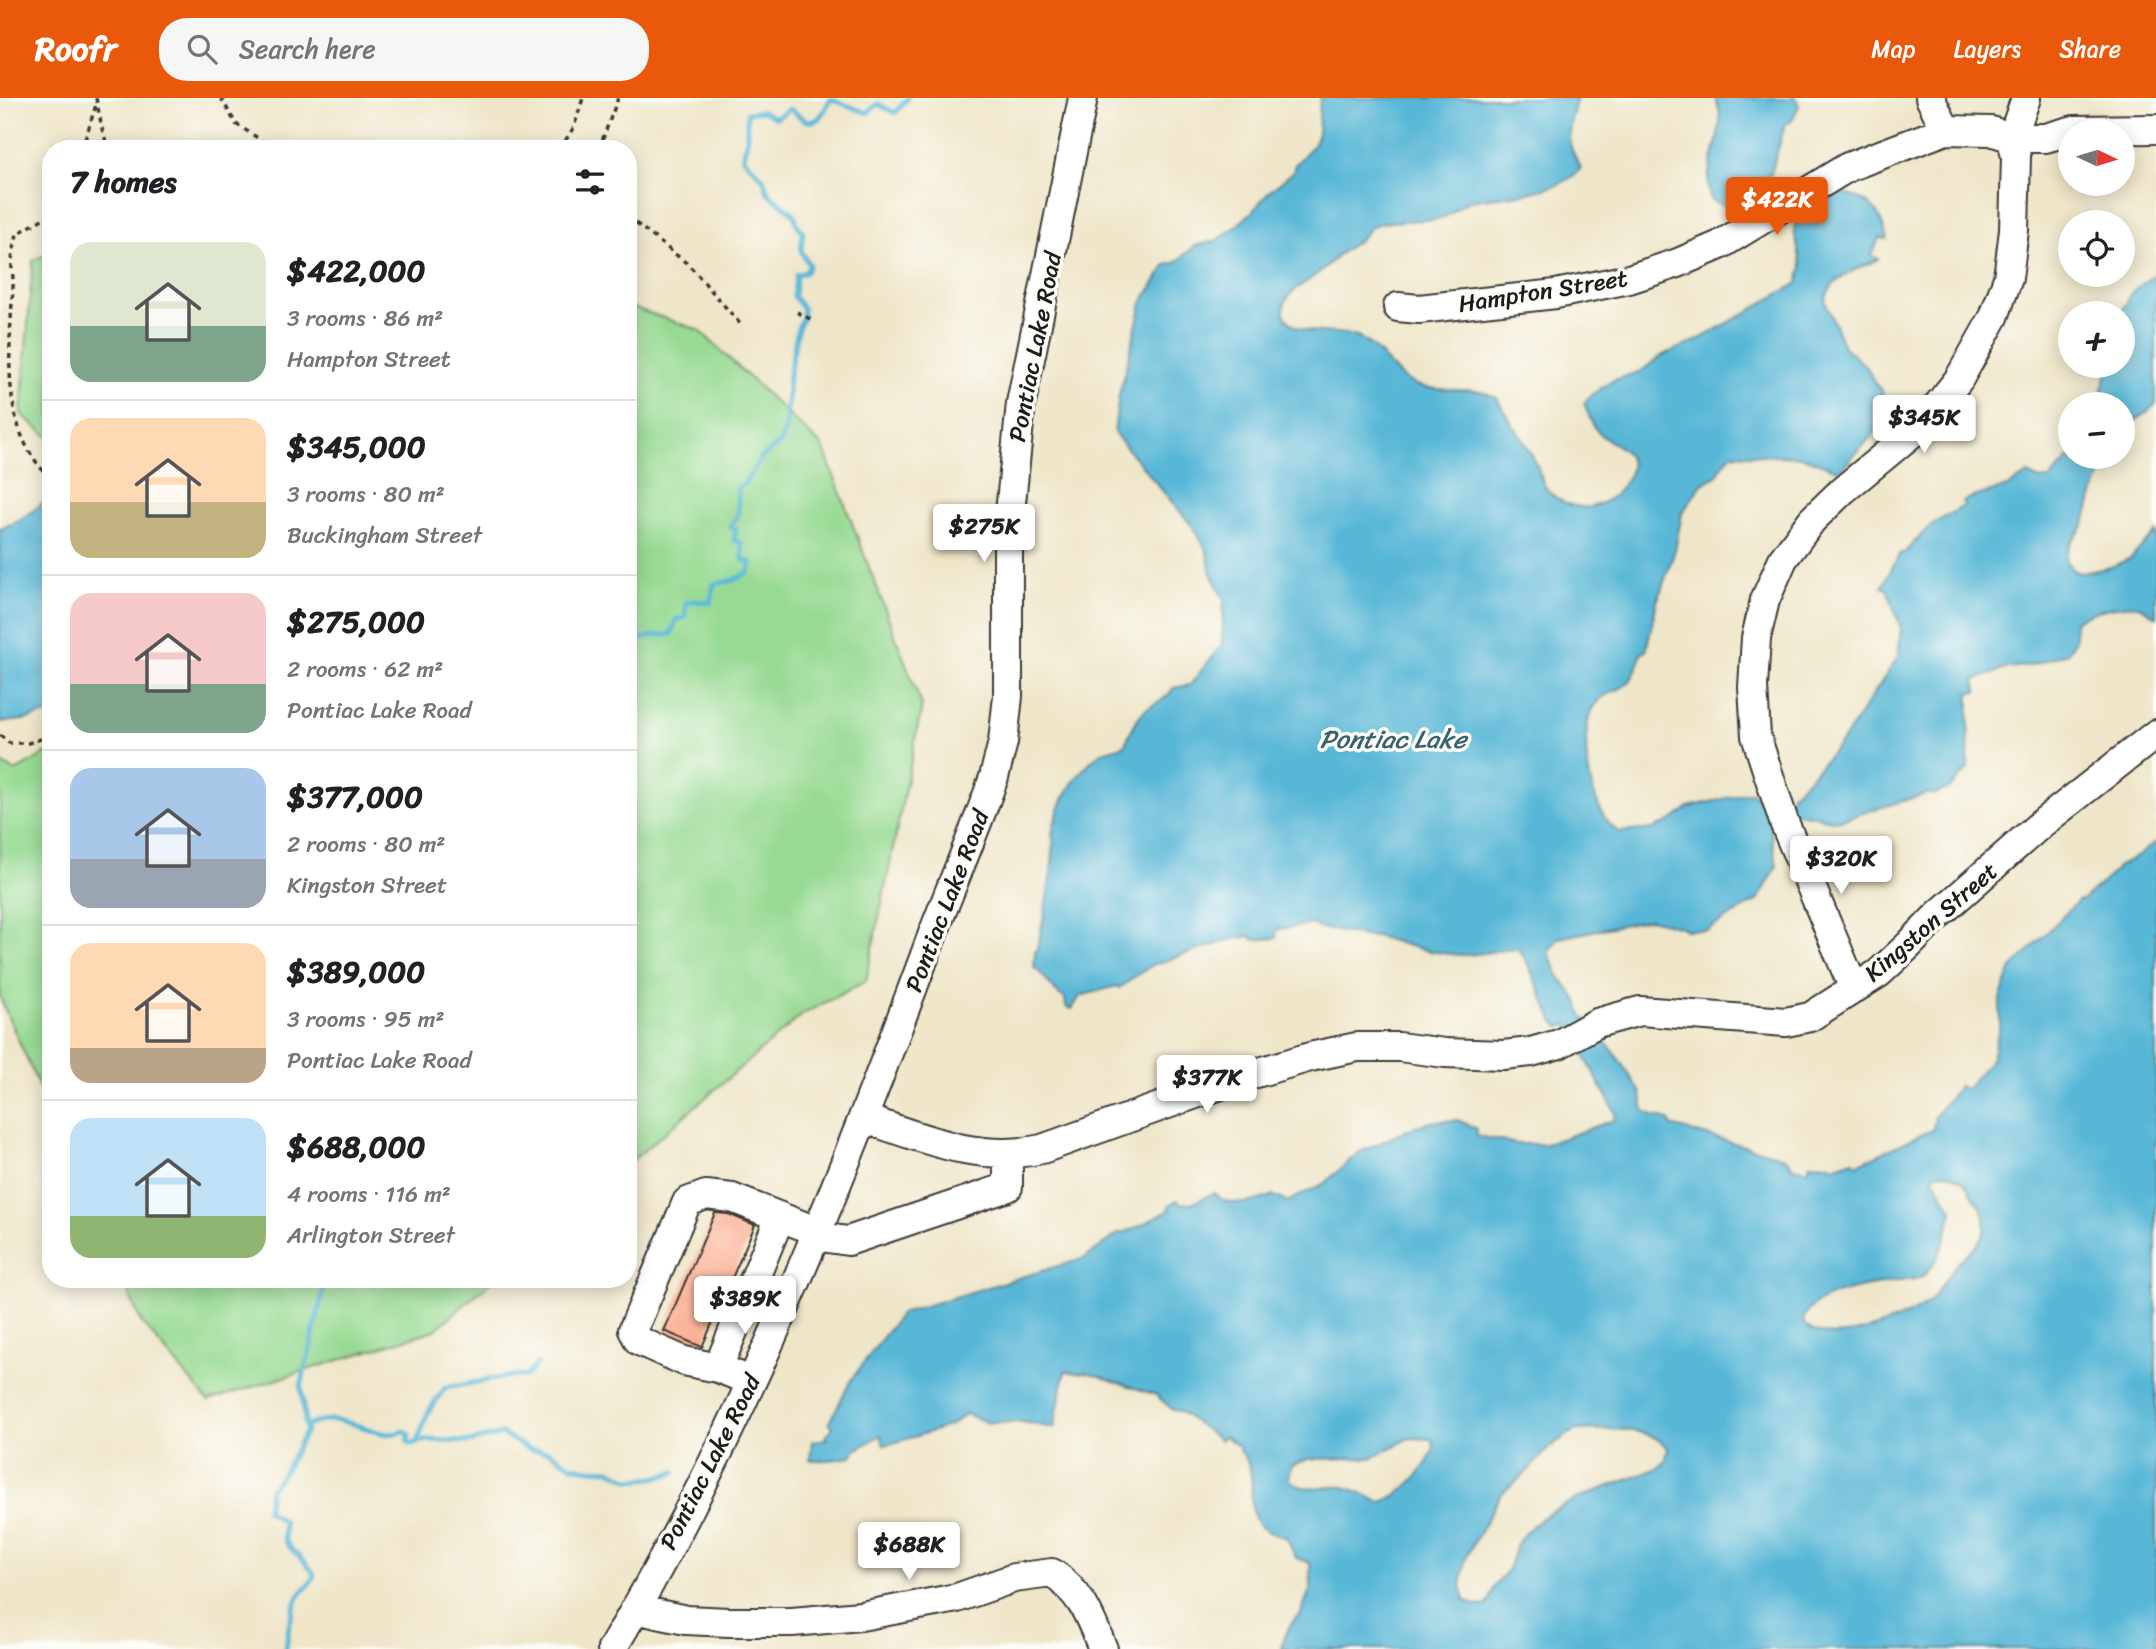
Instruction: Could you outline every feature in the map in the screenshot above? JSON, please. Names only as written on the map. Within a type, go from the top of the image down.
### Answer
[{"type":"street","name":"Pontiac Lake Road","points":[[612,1649],[696,1494],[751,1381],[863,1118],[994,777],[1003,741],[1008,696],[1008,533],[1018,426],[1032,342],[1083,98]]},
{"type":"street","points":[[1930,98],[1946,130]]},
{"type":"street","points":[[1854,989],[1784,822],[1756,736],[1753,687],[1756,638],[1765,600],[1783,559],[1812,520],[1842,491],[1923,424],[1959,379],[1994,317],[2008,278],[2014,230],[2016,157],[2012,138],[2026,98]]},
{"type":"street","name":"Hampton Street","points":[[1398,307],[1419,309],[1556,294],[1629,279],[1678,263],[1720,245],[1848,167],[1946,130],[1991,131],[2012,138],[2045,138],[2074,130],[2156,129]]},
{"type":"street","name":"Kingston Street","points":[[863,1118],[951,1146],[986,1154],[1008,1154],[1042,1149],[1243,1077],[1310,1057],[1357,1047],[1399,1047],[1445,1053],[1503,1055],[1531,1052],[1559,1044],[1597,1023],[1640,1011],[1786,1022],[1810,1017],[1879,973],[1939,914],[2041,824],[2156,734]]},
{"type":"street","points":[[751,1381],[718,1368],[684,1361],[639,1341],[634,1330],[687,1202],[706,1195],[732,1198],[815,1234],[848,1241],[1008,1187],[1008,1154]]},
{"type":"street","points":[[718,1368],[780,1217]]},
{"type":"street","points":[[635,1609],[686,1620],[792,1622],[847,1617],[957,1598],[1014,1578],[1052,1573],[1069,1584],[1089,1612],[1103,1649]]},
{"type":"path","points":[[221,98],[236,124],[261,140]]},
{"type":"path","points":[[566,140],[574,127],[583,98]]},
{"type":"path","points":[[603,140],[618,98]]},
{"type":"path","points":[[85,140],[96,101]]},
{"type":"path","points":[[96,101],[107,140]]},
{"type":"path","points":[[42,219],[17,234],[12,262],[14,285],[6,348],[8,410],[18,443],[42,471]]},
{"type":"path","points":[[637,224],[689,265],[742,326]]},
{"type":"path","points":[[797,312],[812,320]]},
{"type":"path","points":[[0,735],[9,743],[28,743],[42,739]]},
{"type":"green space","points":[[42,256],[42,432],[21,414],[33,260]]},
{"type":"green space","points":[[637,309],[699,330],[823,447],[922,706],[866,981],[803,1014],[637,1156]]},
{"type":"green space","points":[[42,756],[42,1094],[0,998],[0,762],[15,771]]},
{"type":"green space","points":[[127,1288],[484,1288],[435,1330],[208,1401],[141,1322]]},
{"type":"water","name":"Pontiac Lake","points":[[1320,98],[1577,98],[1571,118],[1569,141],[1581,168],[1572,177],[1545,189],[1467,202],[1439,219],[1375,225],[1293,291],[1286,301],[1284,312],[1290,322],[1305,330],[1349,334],[1366,342],[1409,382],[1428,388],[1479,391],[1497,398],[1529,449],[1549,492],[1559,500],[1580,507],[1600,504],[1610,498],[1626,480],[1631,468],[1628,455],[1602,436],[1593,425],[1584,403],[1591,395],[1614,380],[1641,371],[1663,355],[1696,341],[1798,283],[1802,267],[1794,231],[1798,208],[1832,190],[1862,200],[1880,217],[1887,239],[1879,238],[1872,255],[1878,259],[1839,280],[1828,292],[1825,301],[1844,347],[1867,367],[1882,391],[1887,417],[1843,467],[1837,470],[1803,457],[1731,454],[1715,477],[1702,484],[1682,513],[1675,550],[1657,602],[1646,651],[1642,653],[1629,682],[1604,696],[1595,705],[1588,724],[1587,758],[1594,794],[1609,823],[1619,832],[1653,829],[1674,819],[1689,807],[1752,792],[1765,808],[1788,802],[1791,794],[1843,740],[1898,657],[1901,628],[1887,589],[1882,587],[1900,553],[1903,554],[1931,525],[1964,506],[1963,502],[1970,498],[2007,487],[2028,474],[2038,479],[2050,479],[2059,469],[2106,469],[2099,480],[2083,526],[2066,555],[2065,560],[2074,571],[2081,573],[2111,567],[2131,558],[2156,532],[2156,617],[2135,606],[2116,607],[2086,615],[2075,623],[2075,640],[2068,653],[2032,665],[2008,668],[1975,680],[1978,692],[1969,693],[1968,769],[1950,788],[1837,821],[1790,811],[1770,823],[1777,867],[1758,900],[1707,930],[1685,930],[1650,919],[1559,938],[1548,952],[1559,976],[1578,1001],[1582,1015],[1614,1052],[1640,1091],[1644,1110],[1653,1116],[1670,1120],[1671,1126],[1785,1157],[1793,1167],[1808,1170],[1810,1163],[1831,1164],[1833,1167],[1853,1160],[1858,1164],[1933,1129],[1935,1116],[1959,1086],[1967,1088],[1992,1058],[2000,1024],[2000,999],[2012,968],[2079,900],[2083,900],[2117,867],[2156,842],[2156,1649],[1282,1649],[1288,1630],[1300,1615],[1311,1587],[1310,1563],[1296,1558],[1286,1537],[1268,1532],[1258,1523],[1253,1512],[1251,1474],[1240,1448],[1225,1436],[1220,1440],[1179,1411],[1173,1410],[1156,1395],[1087,1372],[1065,1371],[1054,1428],[1023,1422],[989,1423],[966,1414],[949,1426],[884,1445],[881,1435],[856,1450],[851,1457],[810,1460],[812,1441],[827,1439],[825,1438],[833,1427],[829,1423],[851,1380],[901,1313],[1085,1258],[1118,1234],[1134,1229],[1170,1210],[1168,1207],[1178,1200],[1180,1203],[1191,1204],[1214,1193],[1235,1203],[1250,1202],[1273,1195],[1287,1202],[1325,1183],[1358,1153],[1416,1126],[1436,1121],[1458,1120],[1477,1129],[1477,1136],[1517,1144],[1546,1144],[1614,1120],[1615,1112],[1567,1024],[1560,1027],[1554,1022],[1526,960],[1518,949],[1470,955],[1441,953],[1376,936],[1316,927],[1315,924],[1279,929],[1276,932],[1277,938],[1253,940],[1252,936],[1232,939],[1152,965],[1119,988],[1117,986],[1080,996],[1072,1009],[1066,1007],[1065,998],[1034,968],[1051,873],[1052,834],[1058,811],[1068,790],[1099,754],[1125,744],[1146,709],[1167,696],[1173,688],[1190,685],[1222,644],[1224,599],[1211,574],[1207,551],[1194,528],[1114,433],[1119,395],[1142,303],[1166,265],[1175,263],[1195,246],[1215,241],[1233,229],[1293,172],[1295,165],[1314,144],[1318,133]],"holes":[[[1939,1172],[1955,1176],[1967,1186],[1982,1211],[1985,1229],[1977,1244],[1955,1266],[1931,1300],[1900,1318],[1864,1331],[1845,1334],[1813,1331],[1803,1322],[1817,1303],[1859,1288],[1916,1279],[1931,1268],[1943,1245],[1953,1211],[1933,1178]],[[1615,1429],[1637,1432],[1657,1439],[1668,1449],[1665,1462],[1658,1468],[1581,1497],[1543,1517],[1517,1544],[1508,1569],[1495,1586],[1487,1605],[1476,1606],[1465,1600],[1461,1586],[1466,1557],[1501,1494],[1525,1474],[1550,1447],[1570,1433],[1577,1430]],[[1409,1438],[1431,1439],[1434,1447],[1423,1468],[1410,1483],[1388,1500],[1380,1502],[1348,1488],[1299,1486],[1289,1478],[1291,1466],[1308,1459],[1372,1458]]]},
{"type":"water","points":[[1715,98],[1796,98],[1799,106],[1791,122],[1785,124],[1771,174],[1747,204],[1726,205],[1711,200],[1709,174],[1720,123]]},
{"type":"water","points":[[2156,274],[2156,404],[2135,422],[2135,392],[2101,392],[2106,378],[2135,378],[2135,301],[2127,301],[2132,292]]},
{"type":"water","points":[[42,504],[42,715],[3,722],[0,721],[0,529]]},
{"type":"building","points":[[715,1213],[728,1214],[755,1225],[702,1347],[664,1331]]},
{"type":"waterway","points":[[637,637],[643,639],[671,634],[677,619],[685,618],[686,603],[711,603],[714,584],[734,580],[749,572],[751,562],[743,560],[742,543],[734,540],[736,529],[730,527],[738,514],[738,489],[746,482],[760,459],[780,443],[786,426],[789,374],[798,328],[803,318],[803,308],[794,297],[796,275],[806,272],[809,265],[801,251],[803,232],[794,214],[768,193],[763,178],[743,158],[747,140],[747,113],[762,111],[776,118],[789,109],[803,119],[815,121],[831,99],[867,113],[878,104],[895,113],[908,98]]},
{"type":"waterway","points":[[286,1649],[295,1604],[314,1575],[285,1540],[284,1522],[267,1511],[270,1489],[284,1472],[306,1431],[301,1387],[324,1288]]},
{"type":"waterway","points":[[417,1443],[428,1412],[445,1388],[511,1376],[526,1376],[537,1364]]},
{"type":"waterway","points":[[307,1426],[335,1420],[382,1433],[404,1431],[409,1434],[408,1442],[411,1444],[428,1440],[469,1442],[502,1434],[529,1449],[550,1452],[572,1466],[610,1470],[630,1480],[654,1478],[675,1472]]}]
